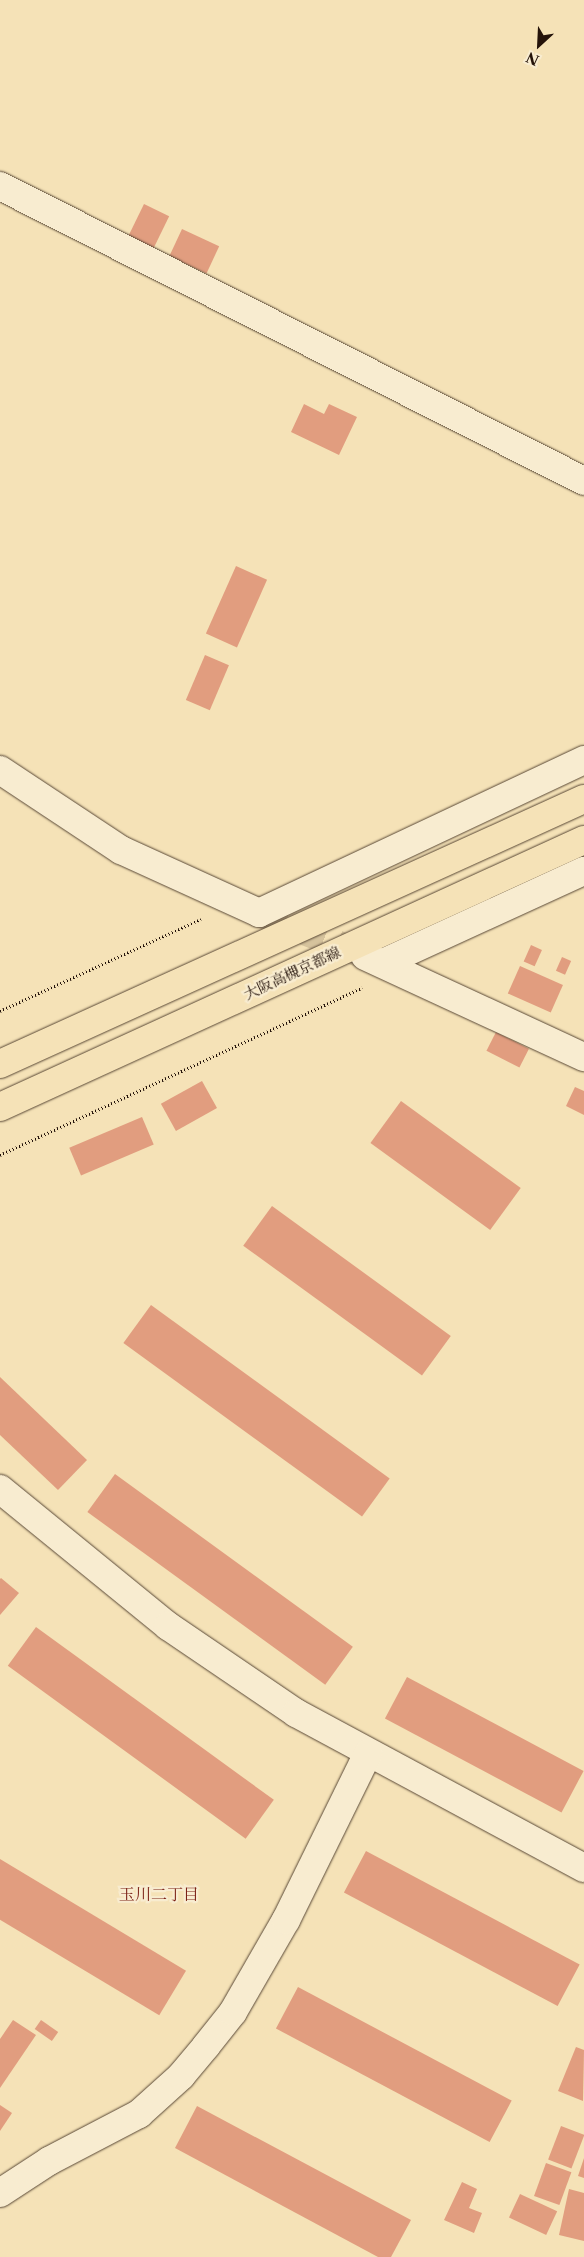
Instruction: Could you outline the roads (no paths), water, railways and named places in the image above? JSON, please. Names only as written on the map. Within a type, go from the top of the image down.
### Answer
[{"type":"main road","points":[[0,1064],[584,799]]},
{"type":"main road","name":"大阪高槻京都線","points":[[0,1106],[584,840]]},
{"type":"street","points":[[0,186],[584,481]]},
{"type":"street","points":[[0,770],[121,850],[259,913],[584,760]]},
{"type":"street","points":[[584,871],[375,959],[584,1056]]},
{"type":"street","points":[[0,1489],[168,1626],[296,1713],[584,1868]]},
{"type":"street","points":[[0,2192],[49,2161],[139,2114],[181,2076],[234,2012],[286,1920],[368,1753]]},
{"type":"tunnel","points":[[259,913],[364,955]]},
{"type":"district","name":"玉川二丁目","points":[[159,1894]]}]
